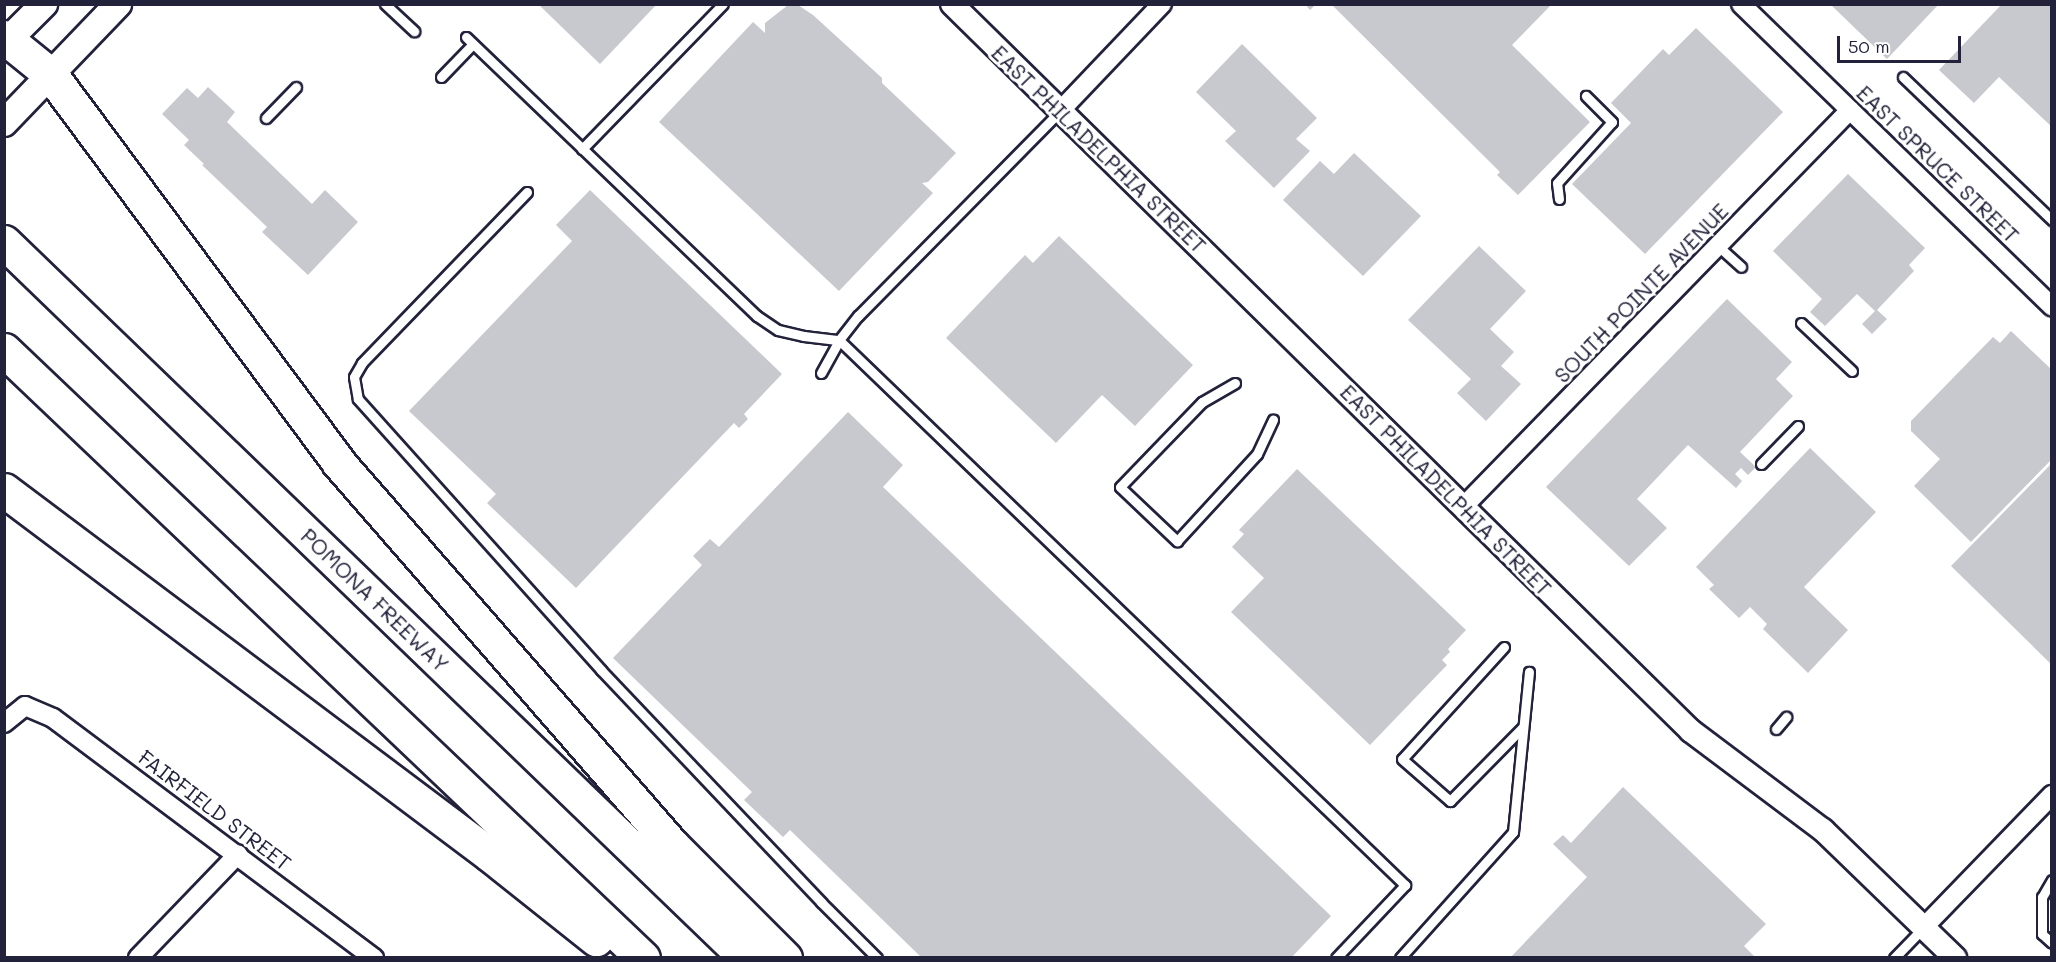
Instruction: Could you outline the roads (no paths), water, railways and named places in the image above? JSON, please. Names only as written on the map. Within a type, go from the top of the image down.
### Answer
[{"type":"highway","points":[[6,41],[51,75],[338,462],[672,846],[785,957]]},
{"type":"highway","name":"POMONA FREEWAY","points":[[4,242],[746,957]]},
{"type":"highway","points":[[4,350],[643,957]]},
{"type":"highway","points":[[4,490],[489,854],[618,957]]},
{"type":"main road","points":[[6,41],[44,4]]},
{"type":"main road","points":[[4,123],[118,4]]},
{"type":"street","name":"EAST PHILADELPHIA STREET","points":[[952,4],[1691,731],[1737,768],[1802,812],[1955,957]]},
{"type":"street","points":[[1060,111],[1162,4]]},
{"type":"street","name":"EAST SPRUCE STREET","points":[[1741,4],[2052,306]]},
{"type":"street","name":"SOUTH POINTE AVENUE","points":[[1464,506],[1850,110]]},
{"type":"street","name":"FAIRFIELD STREET","points":[[4,723],[25,706],[53,718],[374,957]]},
{"type":"street","points":[[1924,927],[2052,795]]},
{"type":"street","points":[[138,957],[238,854]]},
{"type":"lane","points":[[385,4],[414,31]]},
{"type":"lane","points":[[582,149],[723,4]]},
{"type":"lane","points":[[441,78],[469,41],[756,316],[778,330],[839,340],[1405,885],[1336,957]]},
{"type":"lane","points":[[1903,77],[2052,220]]},
{"type":"lane","points":[[266,118],[296,87]]},
{"type":"lane","points":[[1559,199],[1557,183],[1612,122],[1586,96]]},
{"type":"lane","points":[[821,373],[839,340],[858,316],[1060,111]]},
{"type":"lane","points":[[527,192],[362,363],[354,377],[358,399],[601,670],[821,902],[877,957]]},
{"type":"lane","points":[[1718,246],[1741,267]]},
{"type":"lane","points":[[1801,323],[1852,371]]},
{"type":"lane","points":[[1235,382],[1202,402],[1120,487],[1177,541],[1257,454],[1273,420]]},
{"type":"lane","points":[[1761,464],[1798,426]]},
{"type":"lane","points":[[1504,647],[1402,759],[1450,801],[1523,727]]},
{"type":"lane","points":[[1400,957],[1513,832],[1529,672]]},
{"type":"lane","points":[[1776,729],[1786,717]]},
{"type":"lane","points":[[2052,880],[2042,897],[2042,934],[2052,943]]},
{"type":"lane","points":[[1894,957],[1924,927]]}]
